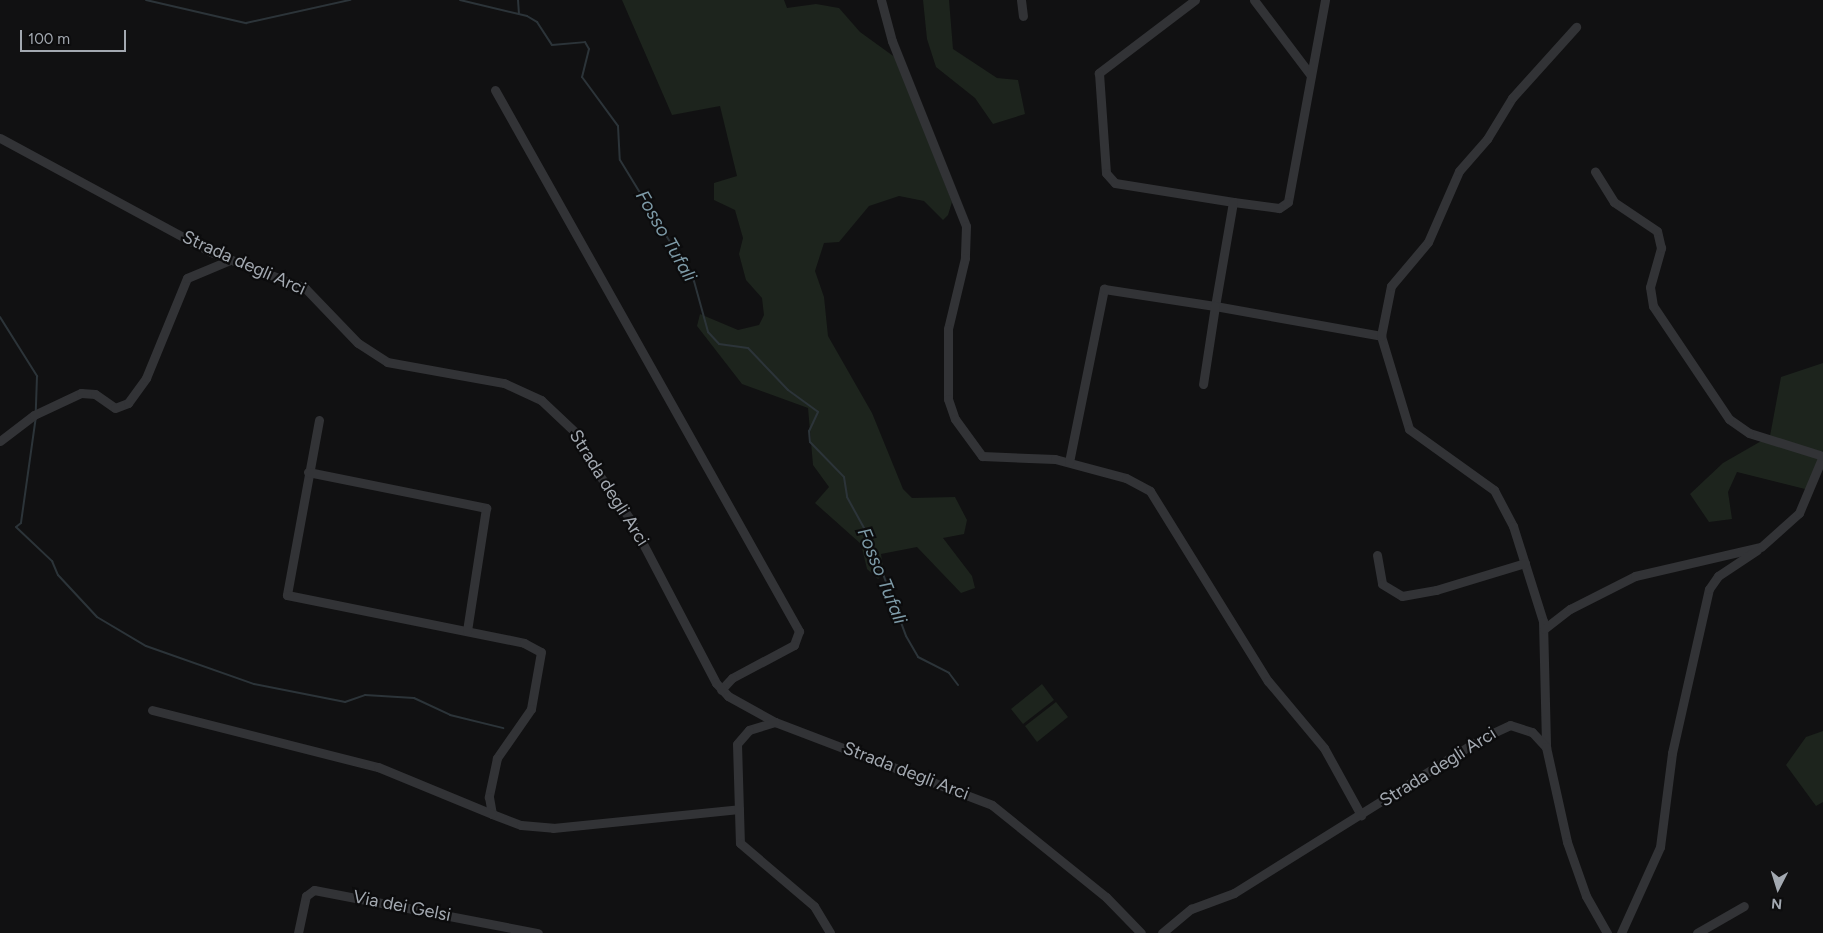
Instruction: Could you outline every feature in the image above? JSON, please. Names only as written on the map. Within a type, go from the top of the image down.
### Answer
[{"type":"street","points":[[881,0],[892,41],[966,226],[965,254],[948,329],[950,410],[972,449],[982,456],[1028,455],[1069,462],[1132,480],[1154,496],[1268,681],[1324,748],[1361,816]]},
{"type":"street","points":[[1021,0],[1023,16]]},
{"type":"street","points":[[1195,0],[1099,73],[1106,173],[1115,183],[1234,202],[1286,206],[1324,0]]},
{"type":"street","points":[[1254,0],[1310,74]]},
{"type":"street","points":[[1576,27],[1512,98],[1487,138],[1459,171],[1428,242],[1392,286],[1381,336],[1409,429],[1496,493],[1525,563],[1544,629],[1546,747],[1564,834],[1586,896],[1607,933]]},
{"type":"street","points":[[495,90],[799,631],[794,644],[732,678],[721,690]]},
{"type":"street","name":"Strada degli Arci","points":[[0,138],[230,260],[308,291],[358,343],[387,362],[509,384],[551,408],[575,432],[592,466],[635,526],[721,690],[742,707],[775,722],[992,805],[1106,897],[1141,933]]},
{"type":"street","points":[[1595,171],[1614,202],[1656,229],[1661,248],[1650,287],[1653,306],[1729,419],[1746,431],[1823,456],[1799,513],[1761,547],[1718,576],[1709,589],[1672,753],[1660,847],[1621,933]]},
{"type":"street","points":[[1203,384],[1234,202]]},
{"type":"street","points":[[0,441],[34,415],[81,393],[95,394],[113,407],[128,404],[146,378],[188,278],[230,260]]},
{"type":"street","points":[[1069,462],[1102,290],[1112,288],[1381,336]]},
{"type":"street","points":[[319,420],[286,595],[530,644],[542,657],[530,712],[499,753],[490,793],[492,814]]},
{"type":"street","points":[[308,472],[486,508],[467,632]]},
{"type":"street","points":[[1544,629],[1570,609],[1635,576],[1761,547]]},
{"type":"street","points":[[1377,555],[1382,584],[1402,596],[1442,589],[1525,563]]},
{"type":"street","points":[[152,710],[378,767],[521,825],[553,828],[739,809]]},
{"type":"street","points":[[775,722],[749,730],[738,741],[739,809],[742,848],[808,900],[830,933]]},
{"type":"street","name":"Strada degli Arci","points":[[1162,933],[1191,909],[1234,894],[1502,726],[1529,730],[1546,747]]},
{"type":"street","name":"Via dei Gelsi","points":[[298,933],[306,896],[314,890],[538,933]]},
{"type":"street","points":[[1697,933],[1744,906]]},
{"type":"shaded area","points":[[622,0],[784,0],[787,8],[816,4],[839,8],[860,32],[896,58],[952,202],[948,215],[943,220],[924,201],[899,196],[869,206],[839,242],[824,243],[815,271],[824,297],[828,336],[872,413],[903,489],[912,498],[955,497],[967,520],[964,534],[943,538],[972,576],[975,588],[961,593],[917,547],[881,554],[884,574],[878,579],[867,569],[861,544],[815,503],[829,487],[813,465],[808,408],[742,384],[697,326],[700,314],[738,330],[759,325],[764,315],[762,298],[746,280],[739,254],[743,238],[735,210],[714,200],[714,183],[737,176],[720,106],[672,115]]},
{"type":"shaded area","points":[[923,0],[949,0],[953,49],[997,78],[1018,80],[1025,114],[993,124],[975,98],[936,67],[927,39]]},
{"type":"shaded area","points":[[1823,363],[1823,450],[1809,490],[1737,472],[1728,492],[1732,519],[1709,522],[1690,494],[1723,463],[1770,436],[1781,377]]},
{"type":"shaded area","points":[[1042,684],[1054,700],[1023,724],[1011,709]]},
{"type":"shaded area","points":[[1056,702],[1068,717],[1037,742],[1025,726]]},
{"type":"shaded area","points":[[1823,731],[1823,802],[1816,806],[1786,765],[1806,737]]},
{"type":"waterway","name":"Fosso Tufali","points":[[146,0],[246,23],[350,0]]},
{"type":"waterway","name":"Fosso Tufali","points":[[460,0],[527,16],[537,22],[552,45],[585,42],[589,49],[582,77],[618,126],[620,160],[694,281],[708,332],[719,344],[748,348],[788,390],[818,412],[809,431],[810,442],[844,477],[847,497],[870,539],[906,636],[918,657],[949,673],[958,685]]},
{"type":"waterway","points":[[518,0],[519,14]]},
{"type":"waterway","points":[[0,317],[37,376],[36,411]]},
{"type":"waterway","points":[[36,416],[21,523],[16,527],[52,561],[58,575],[97,617],[146,646],[254,684],[345,702],[365,695],[414,698],[450,715],[503,728]]}]
